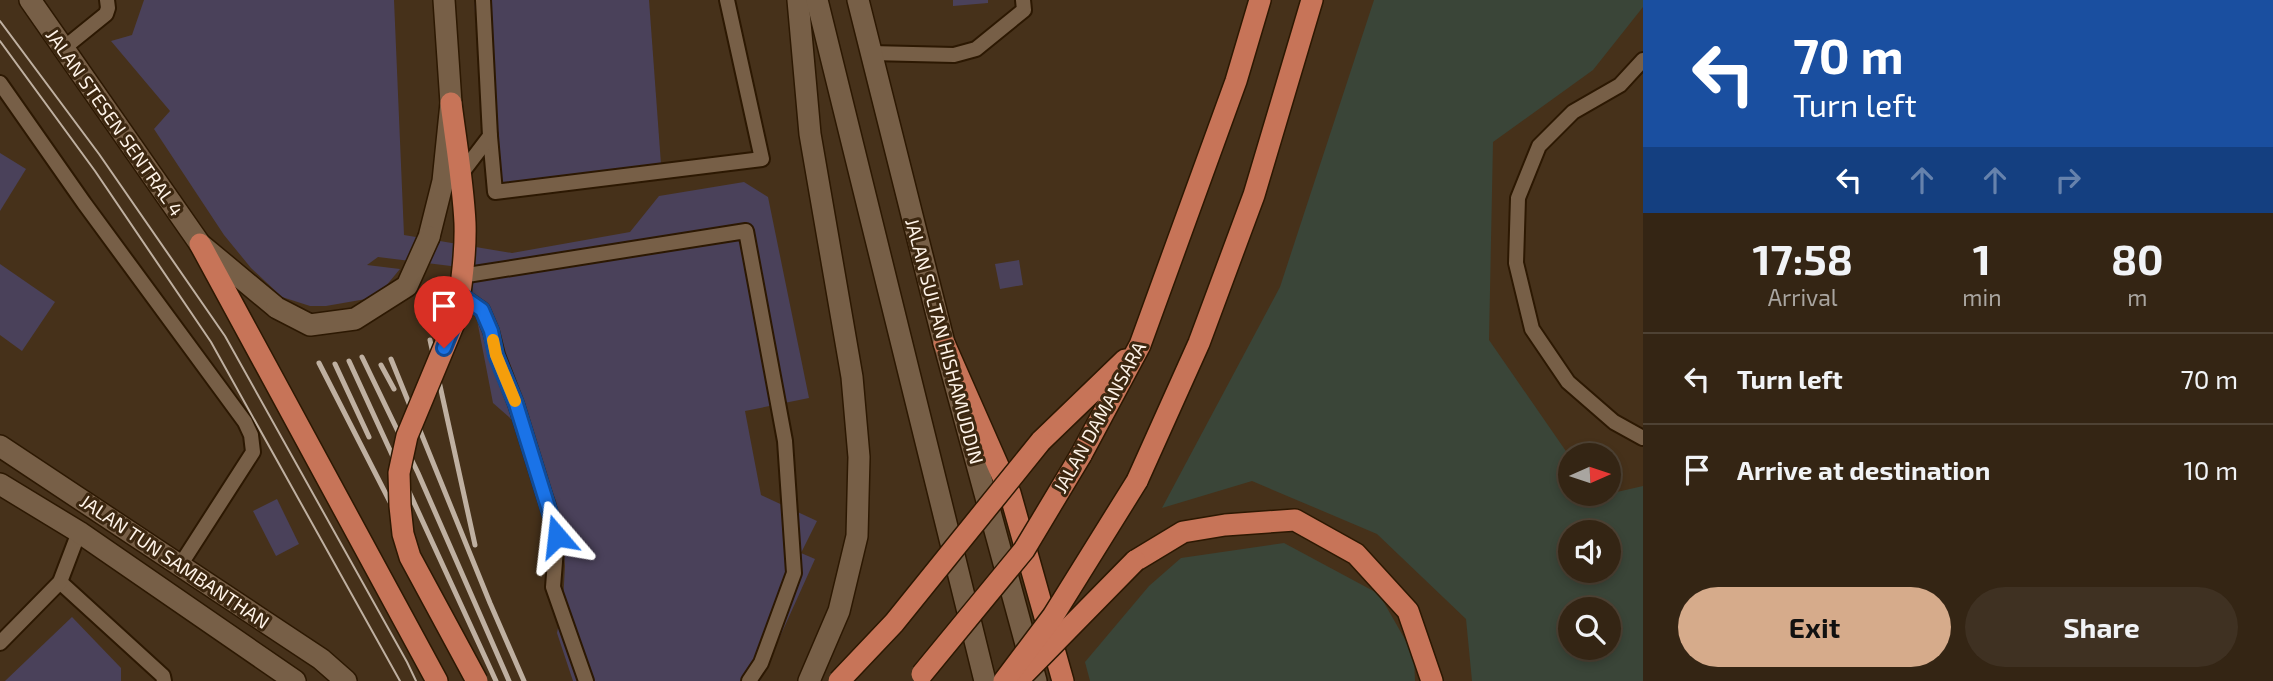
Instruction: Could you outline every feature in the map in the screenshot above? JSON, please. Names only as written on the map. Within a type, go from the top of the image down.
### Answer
[{"type":"main road","name":"JALAN STESEN SENTRAL 4","points":[[30,0],[200,243],[277,308],[310,325],[355,319],[407,286],[429,237],[443,181],[451,103],[444,0]]},
{"type":"main road","points":[[798,0],[810,134],[852,377],[859,457],[857,536],[839,611],[808,681]]},
{"type":"main road","name":"JALAN SULTAN HISHAMUDDIN","points":[[817,0],[985,681]]},
{"type":"main road","name":"JALAN SULTAN HISHAMUDDIN","points":[[858,0],[944,344],[1036,681]]},
{"type":"main road","name":"JALAN DAMANSARA","points":[[919,677],[1024,551],[1081,455],[1140,345],[1236,81],[1260,0]]},
{"type":"main road","points":[[1004,681],[1052,616],[1137,481],[1199,343],[1254,195],[1312,0]]},
{"type":"main road","points":[[451,103],[465,224],[459,295],[407,436],[399,473],[400,506],[403,534],[410,557],[477,681]]},
{"type":"main road","points":[[200,243],[437,681]]},
{"type":"main road","points":[[944,344],[1010,493],[1063,681]]},
{"type":"main road","points":[[838,681],[894,624],[1041,441],[1140,345]]},
{"type":"main road","name":"JALAN TUN SAMBANTHAN","points":[[0,446],[321,659],[346,681]]},
{"type":"main road","name":"JALAN TUN SAMBANTHAN","points":[[0,484],[79,532],[295,681]]},
{"type":"main road","points":[[1017,681],[1135,561],[1183,532],[1225,525],[1295,520],[1356,554],[1408,611],[1432,681]]},
{"type":"lane","points":[[64,48],[106,14],[107,0]]},
{"type":"lane","points":[[482,0],[495,192],[762,159],[727,0]]},
{"type":"lane","points":[[871,53],[954,55],[976,49],[1024,5]]},
{"type":"lane","points":[[1643,60],[1620,85],[1573,112],[1539,146],[1518,198],[1516,263],[1532,329],[1568,382],[1614,422],[1643,438]]},
{"type":"lane","points":[[0,83],[84,203],[245,422],[251,435],[253,452],[181,564]]},
{"type":"lane","points":[[461,174],[490,136]]},
{"type":"lane","points":[[459,295],[746,231],[785,441],[794,573],[761,663],[749,681]]},
{"type":"lane","points":[[459,295],[482,310],[491,331],[496,355],[516,404],[557,536],[553,587],[586,681]]},
{"type":"lane","points":[[0,643],[60,582],[79,532]]},
{"type":"lane","points":[[60,582],[163,676],[164,681]]},
{"type":"green space","points":[[1374,0],[1643,0],[1643,7],[1593,70],[1493,142],[1489,340],[1560,443],[1558,443],[1558,506],[1621,506],[1621,491],[1643,486],[1643,681],[1472,681],[1466,619],[1377,534],[1252,481],[1162,508],[1280,287]]},
{"type":"green space","points":[[1284,543],[1379,594],[1414,655],[1415,681],[1090,681],[1085,662],[1149,586],[1181,558]]},
{"type":"building","points":[[144,0],[394,0],[404,235],[512,253],[630,232],[659,196],[744,182],[768,197],[809,398],[745,411],[761,495],[817,521],[801,553],[815,559],[760,681],[573,681],[557,633],[563,602],[565,566],[563,535],[556,501],[543,467],[526,435],[493,403],[467,268],[378,257],[367,265],[400,269],[385,287],[366,299],[310,306],[282,297],[251,268],[224,235],[154,129],[170,111],[111,41],[132,35]]},
{"type":"building","points":[[474,0],[649,0],[662,178],[488,190]]},
{"type":"building","points":[[953,0],[988,0],[988,3],[953,6]]},
{"type":"building","points":[[0,153],[26,169],[0,211]]},
{"type":"building","points":[[1019,260],[1023,285],[1000,289],[995,264]]},
{"type":"building","points":[[0,264],[55,302],[22,351],[0,335]]},
{"type":"building","points":[[277,499],[299,544],[276,556],[253,511]]},
{"type":"building","points":[[72,617],[121,668],[121,681],[5,681]]},
{"type":"tram line","points":[[0,21],[99,154],[225,336],[416,681]]},
{"type":"tram line","points":[[0,41],[95,171],[211,342],[400,681]]},
{"type":"railway","points":[[430,340],[475,545]]},
{"type":"railway","points":[[362,357],[418,473],[509,681]]},
{"type":"railway","points":[[391,359],[524,681]]},
{"type":"railway","points":[[349,361],[496,681]]},
{"type":"railway","points":[[319,363],[390,502],[470,681]]},
{"type":"railway","points":[[335,364],[369,437]]},
{"type":"railway","points":[[381,365],[394,389]]},
{"type":"railway","points":[[461,637],[482,681]]},
{"type":"slow traffic","points":[[493,340],[496,355],[515,401]]},
{"type":"route","points":[[444,348],[457,316],[459,294],[482,310],[491,331],[496,355],[516,404],[557,536]]}]
